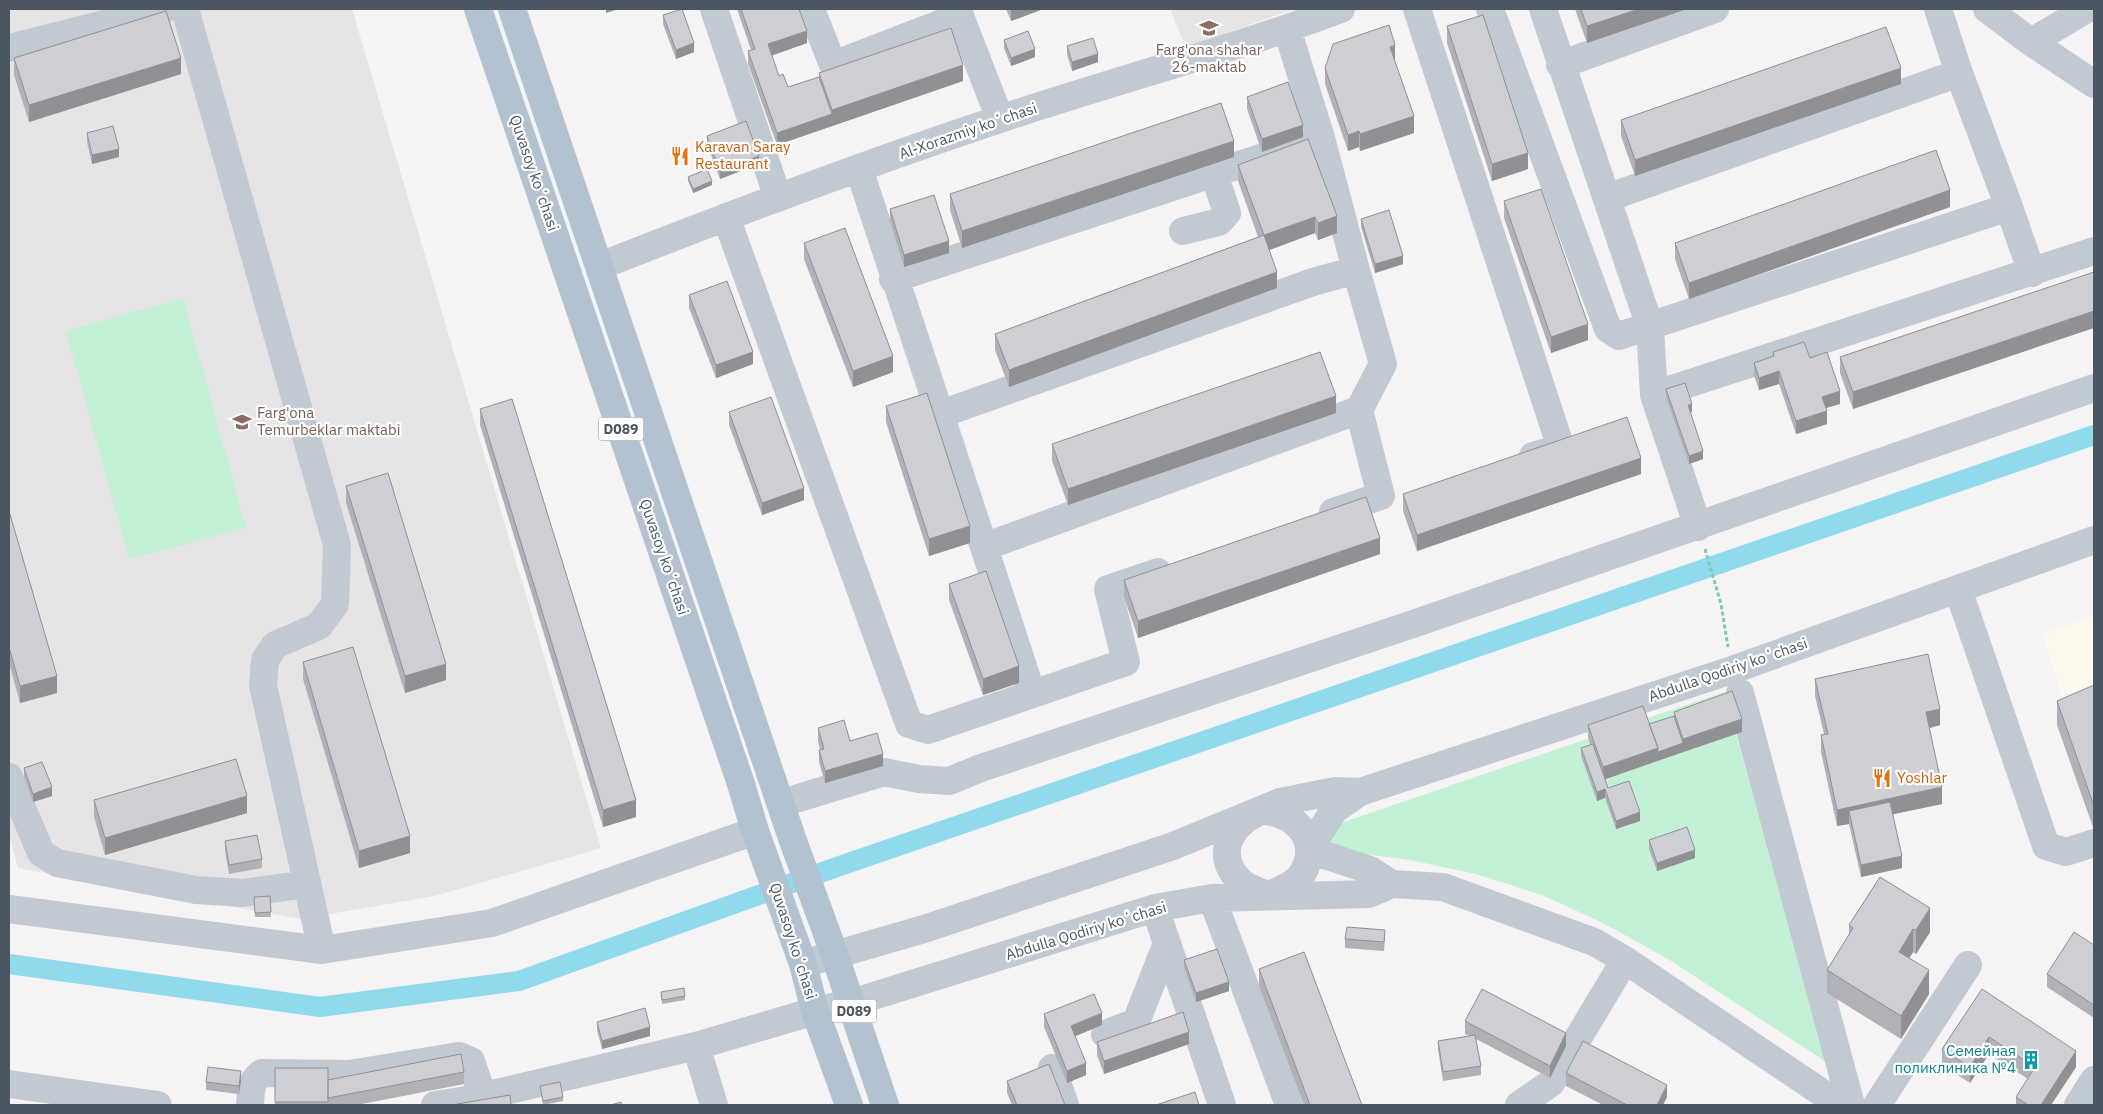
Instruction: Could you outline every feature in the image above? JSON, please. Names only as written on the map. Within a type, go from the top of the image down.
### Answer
[{"type":"main road","name":"Quvasoy koʻchasi","points":[[478,9],[742,784],[759,840],[803,964],[815,1011],[849,1105]]},
{"type":"main road","name":"D089","points":[[512,9],[792,838],[852,1003],[885,1105]]},
{"type":"street","points":[[9,48],[164,9]]},
{"type":"street","points":[[186,9],[337,545],[335,604],[319,626],[275,645],[265,660],[262,685],[322,950]]},
{"type":"street","points":[[714,9],[778,198]]},
{"type":"street","points":[[811,9],[833,65],[958,13],[1000,119]]},
{"type":"street","name":"Al-Xorazmiy koʻchasi","points":[[600,266],[726,216],[1000,119],[1287,29],[1341,9]]},
{"type":"street","points":[[1417,9],[1561,448],[1514,462]]},
{"type":"street","points":[[1490,9],[1608,329],[1618,336],[2009,207]]},
{"type":"street","points":[[1543,9],[1560,65],[1650,327],[1654,395],[1698,527]]},
{"type":"street","points":[[1560,65],[1715,9]]},
{"type":"street","points":[[1938,9],[1959,73],[2032,273]]},
{"type":"street","points":[[1987,9],[2094,84]]},
{"type":"street","points":[[2032,42],[2087,9]]},
{"type":"street","points":[[1287,29],[1321,138],[1383,364],[1359,410],[1381,496],[1306,522]]},
{"type":"street","points":[[1607,198],[1959,73]]},
{"type":"street","points":[[893,278],[1321,138]]},
{"type":"street","points":[[859,169],[893,278],[941,414],[1032,694]]},
{"type":"street","points":[[1183,231],[1219,222],[1227,214],[1214,173]]},
{"type":"street","points":[[726,216],[909,724],[928,730],[1126,662],[1108,589],[1183,564]]},
{"type":"street","points":[[1654,395],[2032,273],[2094,251]]},
{"type":"street","points":[[941,414],[1313,282],[1356,270]]},
{"type":"street","points":[[783,808],[884,772],[919,779],[949,781],[981,768],[1698,527],[2094,388]]},
{"type":"street","points":[[984,547],[1359,410]]},
{"type":"street","name":"Abdulla Qodiriy koʻchasi","points":[[1392,884],[1370,870],[1309,850],[1334,810],[1360,792],[1732,670],[2094,540]]},
{"type":"street","points":[[1958,590],[2046,846],[2066,852],[2094,843]]},
{"type":"street","points":[[1740,693],[1851,1105]]},
{"type":"street","points":[[9,777],[41,853],[57,864],[196,890],[242,893],[307,884]]},
{"type":"street","name":"Abdulla Qodiriy koʻchasi","points":[[803,964],[933,926],[1173,846],[1280,802],[1335,791],[1360,792]]},
{"type":"street","points":[[1262,811],[1288,816],[1299,825],[1306,837],[1309,850],[1307,863],[1302,874],[1293,884],[1270,895],[1243,883],[1234,873],[1228,861],[1231,835],[1238,824],[1249,816],[1262,811]]},
{"type":"street","points":[[9,909],[322,950],[492,923],[759,840]]},
{"type":"street","name":"Abdulla Qodiriy koʻchasi","points":[[435,1105],[483,1097],[696,1046],[815,1011],[852,1003],[1155,908],[1212,898],[1270,895],[1369,894],[1392,884],[1443,887],[1594,942],[1625,960],[1840,1105]]},
{"type":"street","points":[[1212,898],[1288,1105]]},
{"type":"street","points":[[1155,908],[1222,1105]]},
{"type":"street","points":[[1105,1034],[1136,1022],[1168,943]]},
{"type":"street","points":[[1519,1105],[1551,1083],[1625,960]]},
{"type":"street","points":[[1877,1105],[1968,965]]},
{"type":"street","points":[[696,1046],[714,1105]]},
{"type":"street","points":[[250,1105],[251,1086],[255,1078],[262,1073],[349,1074],[459,1056],[471,1061],[483,1097]]},
{"type":"street","points":[[1052,1068],[1064,1105]]},
{"type":"street","points":[[2078,1105],[2094,1080]]},
{"type":"street","points":[[9,1084],[158,1105]]},
{"type":"path","points":[[1698,527],[1721,604]]},
{"type":"shaded area","name":"Farg'ona Temurbeklar maktabi","points":[[9,9],[352,9],[601,848],[435,896],[300,919],[18,868],[9,835]]},
{"type":"shaded area","name":"Farg'ona shahar 26-maktab","points":[[1170,9],[1293,9],[1186,48]]},
{"type":"shaded area","points":[[2094,616],[2094,804],[2043,634]]},
{"type":"green space","points":[[183,298],[246,528],[129,559],[66,331]]},
{"type":"green space","points":[[1724,692],[1828,1063],[1668,959],[1603,923],[1542,895],[1476,874],[1410,860],[1342,851],[1330,846],[1328,839],[1338,824]]},
{"type":"building","points":[[682,9],[694,43],[676,50],[663,15]]},
{"type":"building","points":[[741,9],[799,9],[807,31],[768,44],[779,76],[783,74],[788,87],[819,77],[832,114],[777,133],[748,51],[755,49]]},
{"type":"building","points":[[1581,9],[1639,9],[1587,26]]},
{"type":"building","points":[[166,11],[181,58],[29,105],[14,58]]},
{"type":"building","points":[[1483,15],[1528,153],[1492,164],[1447,26]]},
{"type":"building","points":[[1389,25],[1395,45],[1390,47],[1414,116],[1360,134],[1359,131],[1348,135],[1325,68],[1333,44]]},
{"type":"building","points":[[1886,27],[1901,68],[1635,160],[1621,120]]},
{"type":"building","points":[[951,28],[963,65],[832,110],[819,73]]},
{"type":"building","points":[[1028,31],[1035,49],[1011,58],[1004,40]]},
{"type":"building","points":[[1093,38],[1098,54],[1072,62],[1067,46]]},
{"type":"building","points":[[1288,82],[1303,125],[1262,139],[1247,97]]},
{"type":"building","points":[[1221,103],[1234,141],[962,231],[950,194]]},
{"type":"building","points":[[746,121],[759,156],[720,171],[707,136]]},
{"type":"building","points":[[113,126],[119,149],[92,155],[87,133]]},
{"type":"building","points":[[1308,139],[1337,216],[1318,223],[1315,217],[1264,235],[1238,165]]},
{"type":"building","points":[[1936,150],[1950,190],[1689,283],[1675,243]]},
{"type":"building","points":[[707,169],[712,181],[693,189],[688,177]]},
{"type":"building","points":[[1541,189],[1588,324],[1551,337],[1504,201]]},
{"type":"building","points":[[934,195],[949,241],[904,255],[890,209]]},
{"type":"building","points":[[1389,210],[1403,256],[1375,264],[1361,219]]},
{"type":"building","points":[[845,228],[893,356],[853,371],[804,243]]},
{"type":"building","points":[[1264,235],[1277,272],[1009,370],[995,334]]},
{"type":"building","points":[[2094,272],[2094,311],[1853,392],[1840,357]]},
{"type":"building","points":[[727,281],[753,352],[716,365],[689,295]]},
{"type":"building","points":[[1804,342],[1810,358],[1827,352],[1840,391],[1822,397],[1827,411],[1796,421],[1779,371],[1759,378],[1754,363],[1774,356],[1773,352]]},
{"type":"building","points":[[1320,352],[1336,396],[1068,489],[1052,444]]},
{"type":"building","points":[[1685,383],[1692,404],[1688,405],[1703,451],[1689,456],[1666,389]]},
{"type":"building","points":[[927,393],[970,526],[929,539],[886,406]]},
{"type":"building","points":[[771,397],[804,488],[762,503],[729,412]]},
{"type":"building","points":[[512,399],[636,800],[603,810],[480,409]]},
{"type":"building","points":[[1627,417],[1641,458],[1417,535],[1403,494]]},
{"type":"building","points":[[388,473],[446,664],[405,676],[346,486]]},
{"type":"building","points":[[1366,497],[1380,538],[1138,621],[1124,580]]},
{"type":"building","points":[[9,511],[57,676],[20,686],[9,647]]},
{"type":"building","points":[[986,571],[1019,666],[983,679],[949,584]]},
{"type":"building","points":[[353,647],[410,836],[359,851],[303,662]]},
{"type":"building","points":[[1928,654],[1940,709],[1926,712],[1942,787],[1837,810],[1821,735],[1828,734],[1815,679]]},
{"type":"building","points":[[2094,685],[2094,806],[2057,701]]},
{"type":"building","points":[[1732,691],[1742,719],[1683,739],[1674,712]]},
{"type":"building","points":[[1643,706],[1658,748],[1603,767],[1588,725]]},
{"type":"building","points":[[1674,716],[1683,743],[1658,752],[1649,724]]},
{"type":"building","points":[[844,720],[850,741],[877,733],[883,754],[825,771],[819,750],[824,749],[818,728]]},
{"type":"building","points":[[1593,744],[1608,788],[1629,781],[1640,812],[1616,821],[1605,789],[1597,792],[1581,748]]},
{"type":"building","points":[[236,759],[247,796],[105,838],[94,800]]},
{"type":"building","points":[[42,762],[52,787],[33,794],[24,768]]},
{"type":"building","points":[[1890,802],[1902,856],[1861,865],[1849,811]]},
{"type":"building","points":[[1687,827],[1695,850],[1657,863],[1649,840]]},
{"type":"building","points":[[257,835],[262,859],[229,865],[225,841]]},
{"type":"building","points":[[1880,877],[1930,908],[1916,930],[1913,929],[1899,952],[1929,970],[1901,1016],[1827,970],[1853,928],[1849,925]]},
{"type":"building","points":[[270,896],[271,912],[255,913],[254,897]]},
{"type":"building","points":[[1347,927],[1385,930],[1384,942],[1345,939]]},
{"type":"building","points":[[2074,932],[2094,945],[2094,1005],[2047,974]]},
{"type":"building","points":[[1217,949],[1229,982],[1196,993],[1184,960]]},
{"type":"building","points":[[1304,952],[1362,1105],[1310,1105],[1259,969]]},
{"type":"building","points":[[684,988],[685,996],[662,1000],[661,992]]},
{"type":"building","points":[[1482,989],[1566,1033],[1550,1066],[1465,1021]]},
{"type":"building","name":"Семейная поликлиника №4","points":[[1982,989],[2076,1051],[2041,1105],[2028,1105],[2016,1097],[2035,1067],[1989,1037],[1970,1067],[1942,1049]]},
{"type":"building","points":[[1094,994],[1102,1013],[1071,1026],[1086,1063],[1067,1071],[1044,1014]]},
{"type":"building","points":[[645,1008],[650,1027],[602,1041],[597,1022]]},
{"type":"building","points":[[1183,1012],[1189,1032],[1104,1061],[1097,1042]]},
{"type":"building","points":[[1475,1035],[1481,1066],[1443,1072],[1438,1041]]},
{"type":"building","points":[[1583,1041],[1667,1085],[1657,1105],[1627,1105],[1566,1073]]},
{"type":"building","points":[[461,1054],[464,1072],[328,1098],[328,1080]]},
{"type":"building","points":[[1049,1064],[1065,1105],[1017,1105],[1007,1081]]},
{"type":"building","points":[[208,1067],[241,1071],[239,1086],[206,1082]]},
{"type":"building","points":[[275,1068],[328,1068],[328,1102],[275,1102]]},
{"type":"building","points":[[560,1082],[563,1097],[543,1101],[540,1086]]},
{"type":"building","points":[[1195,1092],[1199,1105],[1156,1105]]},
{"type":"building","points":[[510,1095],[511,1105],[457,1104]]},
{"type":"building","points":[[621,1102],[622,1105],[611,1105]]},
{"type":"waterway","points":[[9,964],[320,1007],[519,981],[834,868],[2094,435]]},
{"type":"place","name":"Farg'ona shahar 26-maktab","points":[[1209,28]]},
{"type":"place","name":"Karavan Saray Restaurant","points":[[680,156]]},
{"type":"place","name":"Farg'ona Temurbeklar maktabi","points":[[242,422]]},
{"type":"place","name":"Yoshlar","points":[[1882,778]]},
{"type":"place","name":"Семейная поликлиника №4","points":[[2031,1060]]}]
